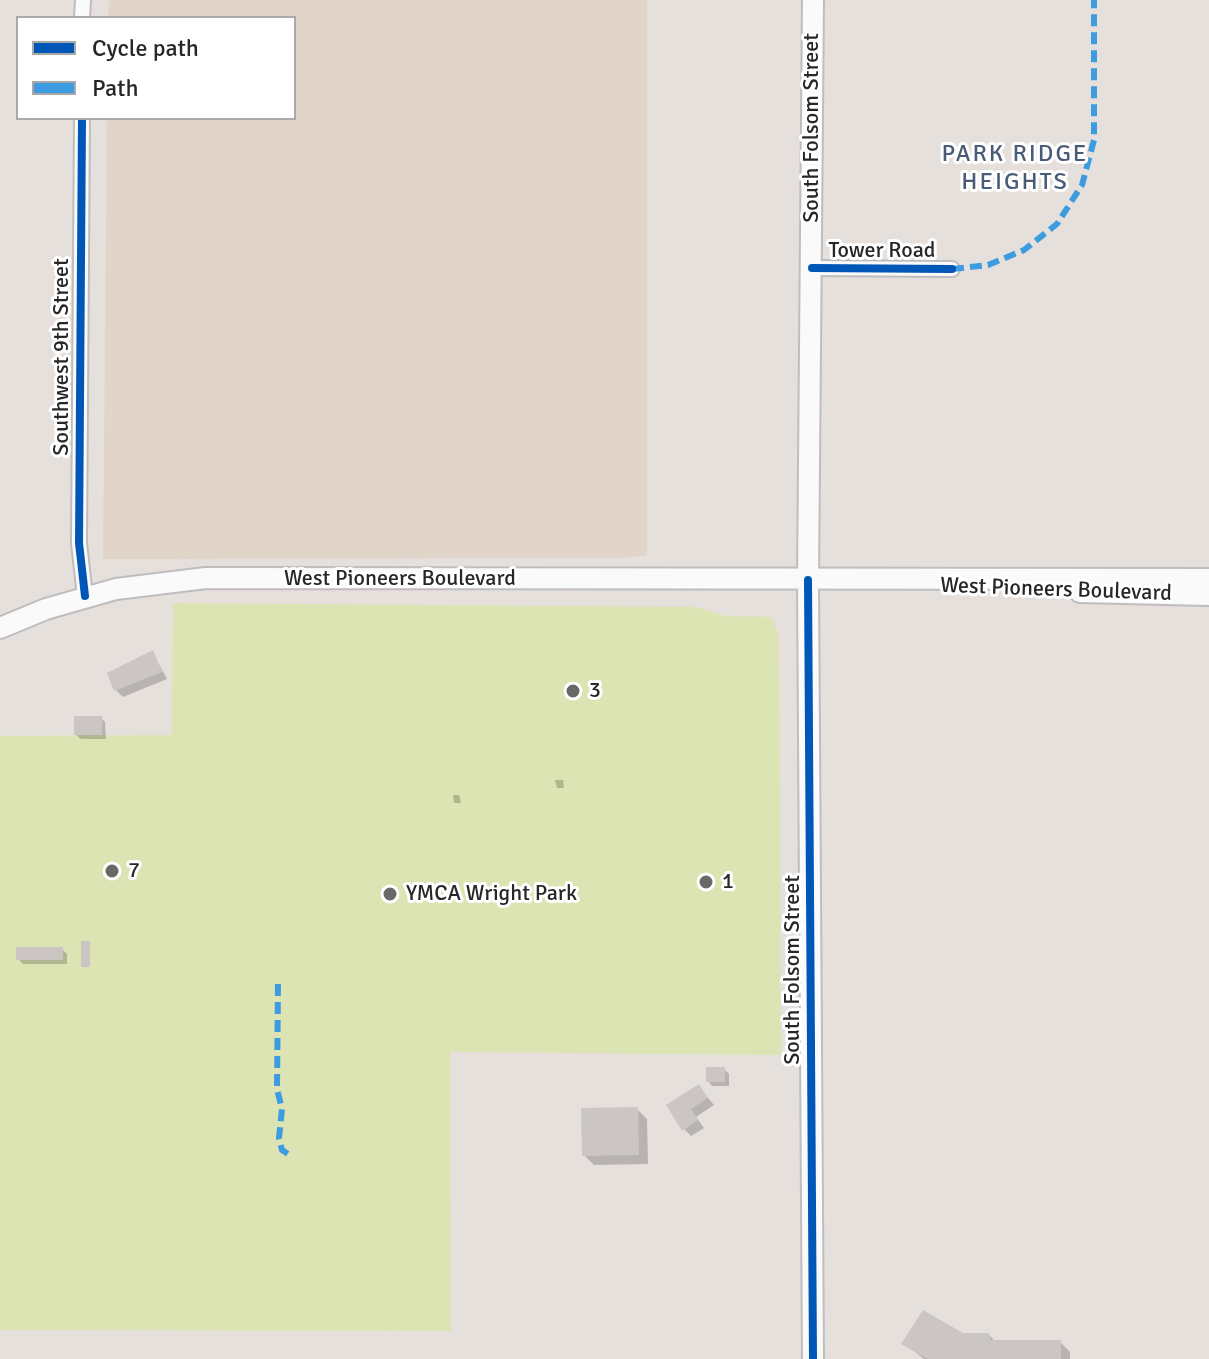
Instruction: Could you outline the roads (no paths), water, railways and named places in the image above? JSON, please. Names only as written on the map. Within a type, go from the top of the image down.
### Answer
[{"type":"main road","name":"South Folsom Street","points":[[813,0],[808,580],[813,1359]]},
{"type":"main road","name":"West Pioneers Boulevard","points":[[0,628],[85,596],[144,583],[206,578],[1209,579]]},
{"type":"main road","name":"West Pioneers Boulevard","points":[[808,580],[1209,595]]},
{"type":"street","name":"Southwest 9th Street","points":[[82,120],[79,543],[85,596]]},
{"type":"street","name":"Tower Road","points":[[812,268],[952,269]]},
{"type":"place","name":"3","points":[[573,691]]},
{"type":"place","name":"7","points":[[112,871]]},
{"type":"place","name":"1","points":[[706,882]]},
{"type":"place","name":"YMCA Wright Park","points":[[390,894]]},
{"type":"district","name":"PARK RIDGE HEIGHTS","points":[[1015,169]]}]
